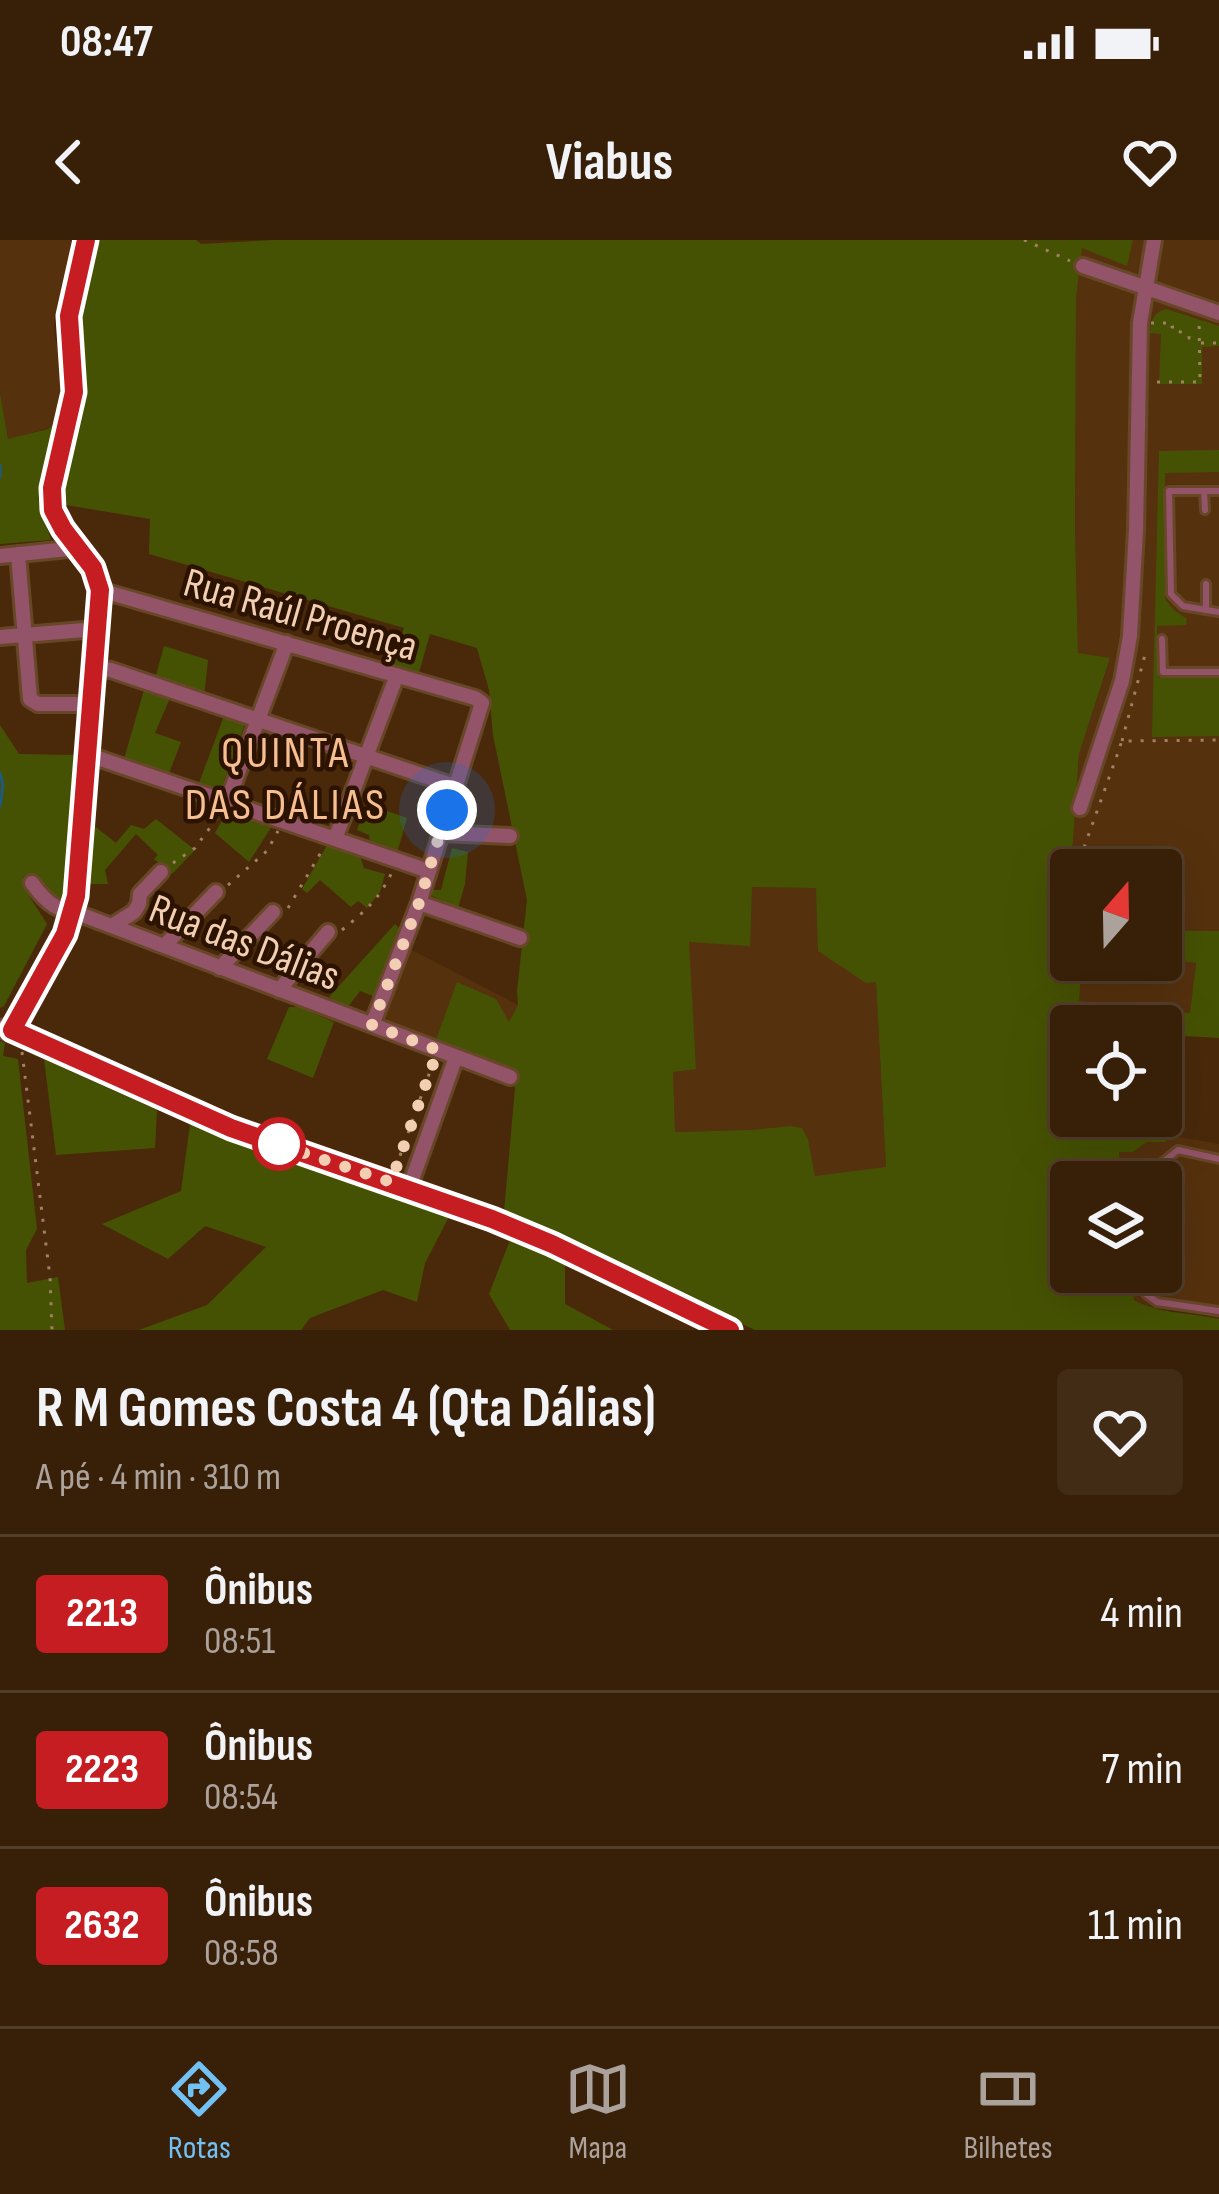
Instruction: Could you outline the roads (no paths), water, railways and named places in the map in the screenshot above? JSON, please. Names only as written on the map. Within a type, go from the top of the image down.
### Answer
[{"type":"street","points":[[86,240],[69,316],[74,392],[52,488],[53,510],[93,568],[100,590],[89,755],[72,913],[65,934],[6,1029],[231,1128],[400,1185],[552,1244],[730,1330]]},
{"type":"street","points":[[1080,808],[1122,681],[1130,636],[1140,322],[1154,240]]},
{"type":"street","points":[[1083,266],[1219,314]]},
{"type":"street","points":[[0,556],[68,549]]},
{"type":"street","points":[[18,554],[30,699],[33,703],[93,704]]},
{"type":"street","name":"Rua Raúl Proença","points":[[100,590],[478,699],[482,703],[454,786]]},
{"type":"street","points":[[0,637],[96,629]]},
{"type":"street","points":[[227,802],[287,643]]},
{"type":"street","points":[[95,668],[454,786],[419,903],[372,1025]]},
{"type":"street","points":[[332,838],[397,675]]},
{"type":"street","points":[[89,755],[429,871]]},
{"type":"street","points":[[440,833],[510,836]]},
{"type":"street","points":[[112,926],[134,912],[140,893],[160,872]]},
{"type":"street","name":"Rua das Dálias","points":[[32,883],[45,902],[72,913],[510,1077]]},
{"type":"street","points":[[164,946],[216,892]]},
{"type":"street","points":[[419,903],[520,938]]},
{"type":"street","points":[[220,968],[272,912]]},
{"type":"street","points":[[279,990],[328,932]]},
{"type":"street","points":[[400,1185],[456,1058]]},
{"type":"lane","points":[[1219,490],[1168,491],[1171,594],[1183,605],[1219,612]]},
{"type":"lane","points":[[1204,491],[1205,510]]},
{"type":"lane","points":[[1206,584],[1206,610]]},
{"type":"lane","points":[[1162,639],[1162,672],[1219,672]]},
{"type":"lane","points":[[1166,1161],[1178,1150],[1219,1159]]},
{"type":"lane","points":[[1146,1293],[1156,1302],[1219,1312]]},
{"type":"waterway","points":[[0,465],[0,477]]},
{"type":"waterway","points":[[0,773],[0,806]]},
{"type":"district","name":"QUINTA DAS DÁLIAS","points":[[286,777]]}]
